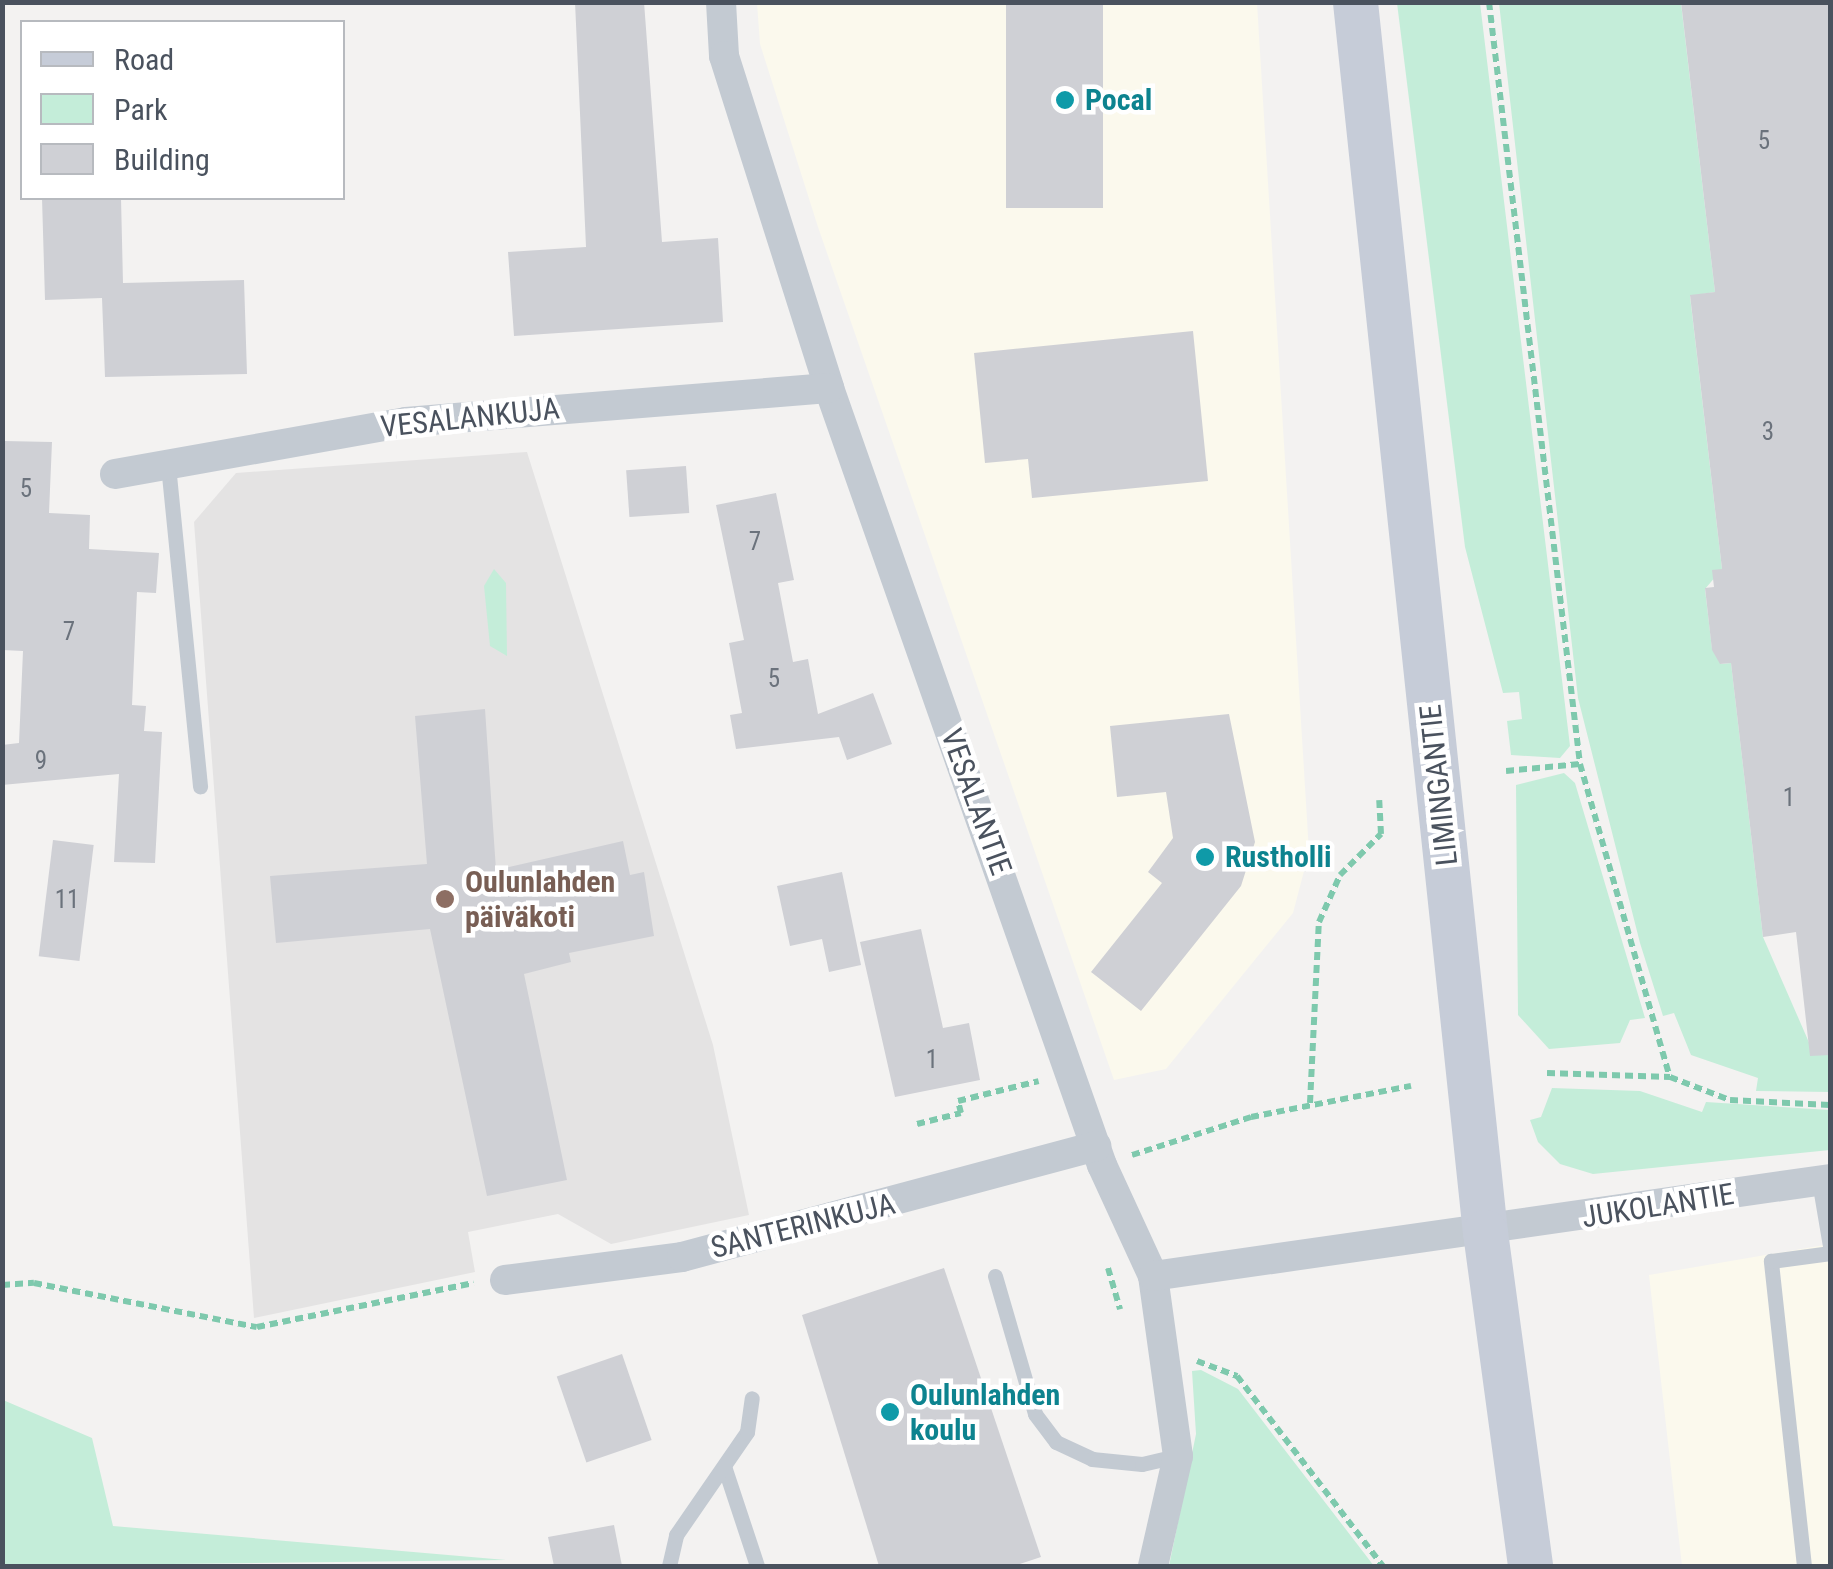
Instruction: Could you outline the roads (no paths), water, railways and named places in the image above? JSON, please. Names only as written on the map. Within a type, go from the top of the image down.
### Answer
[{"type":"main road","name":"LIMINGANTIE","points":[[1355,2],[1486,1232],[1530,1566]]},
{"type":"street","name":"VESALANTIE","points":[[722,2],[724,56],[829,388],[1099,1155],[1153,1276],[1172,1364],[1178,1456],[1153,1566]]},
{"type":"street","name":"VESALANKUJA","points":[[115,474],[484,412],[829,388]]},
{"type":"street","name":"SANTERINKUJA","points":[[505,1280],[682,1257],[1099,1155]]},
{"type":"street","name":"JUKOLANTIE","points":[[1486,1232],[1825,1180]]},
{"type":"street","points":[[1153,1276],[1486,1232]]},
{"type":"lane","points":[[168,465],[200,786]]},
{"type":"lane","points":[[1804,1566],[1771,1261],[1830,1249],[1825,1180]]},
{"type":"lane","points":[[995,1276],[1035,1414],[1056,1442],[1092,1459],[1142,1464],[1178,1456]]},
{"type":"lane","points":[[669,1566],[676,1535],[748,1432],[752,1398]]},
{"type":"lane","points":[[725,1469],[758,1566]]},
{"type":"place","name":"Pocal","points":[[1065,100]]},
{"type":"place","name":"Rustholli","points":[[1205,857]]},
{"type":"place","name":"Oulunlahden päiväkoti","points":[[445,899]]},
{"type":"place","name":"Oulunlahden koulu","points":[[890,1412]]}]
